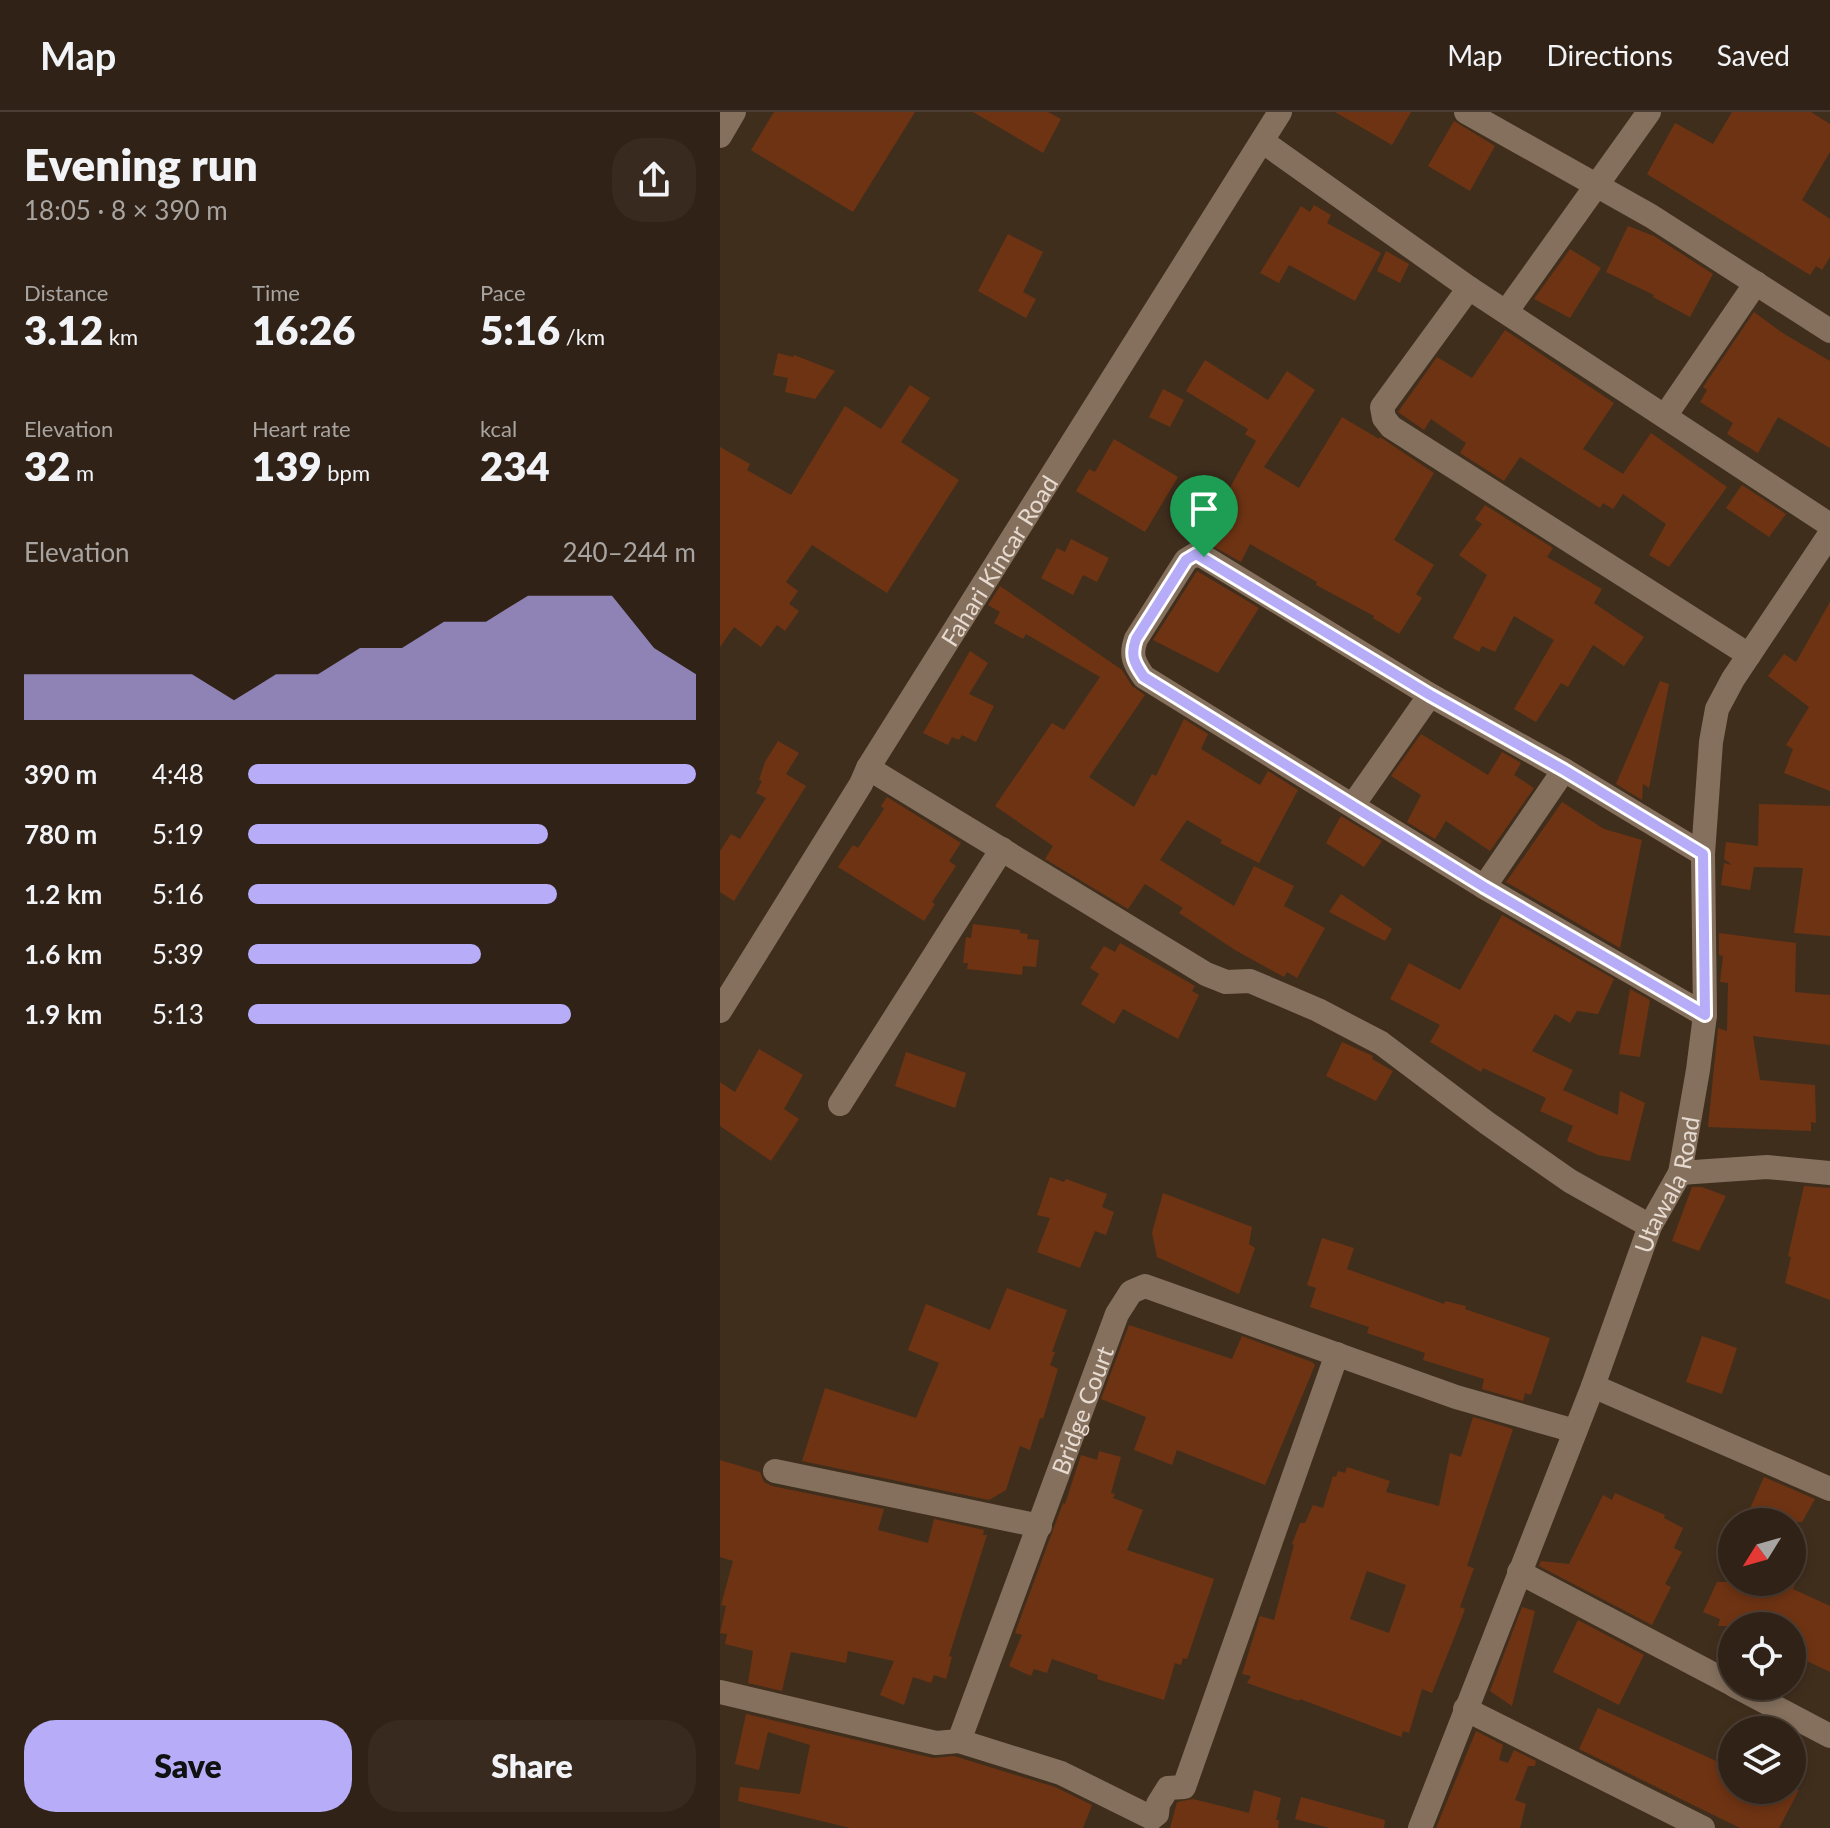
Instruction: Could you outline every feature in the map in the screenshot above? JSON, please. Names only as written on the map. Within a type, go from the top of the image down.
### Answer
[{"type":"street","points":[[720,136],[734,112]]},
{"type":"street","name":"Fahari Kincar Road","points":[[720,1011],[868,768],[1280,112]]},
{"type":"street","points":[[1466,112],[1651,216],[1830,331]]},
{"type":"street","points":[[1506,312],[1649,112]]},
{"type":"street","points":[[1262,141],[1469,288],[1830,525]]},
{"type":"street","points":[[1665,416],[1756,283]]},
{"type":"street","points":[[1469,288],[1382,407],[1384,418],[1391,427],[1749,655]]},
{"type":"street","name":"Utawala Road","points":[[1420,1828],[1593,1386],[1650,1226],[1680,1173],[1705,1015],[1703,854],[1711,742],[1717,709],[1749,655],[1830,534]]},
{"type":"street","points":[[1703,854],[1196,554],[1186,560],[1131,651],[1144,677],[1484,887],[1705,1015]]},
{"type":"street","points":[[1353,805],[1430,695]]},
{"type":"street","points":[[868,768],[1206,974],[1226,982],[1250,981],[1318,1010],[1381,1043],[1570,1181],[1650,1226]]},
{"type":"street","points":[[1484,887],[1564,770]]},
{"type":"street","points":[[840,1104],[1002,849]]},
{"type":"street","points":[[1680,1173],[1767,1167],[1830,1173]]},
{"type":"street","name":"Bridge Court","points":[[959,1741],[1117,1314],[1131,1292],[1145,1286],[1456,1397],[1575,1431]]},
{"type":"street","points":[[720,1692],[936,1743],[959,1741],[1061,1773],[1152,1818],[1157,1814],[1158,1804],[1168,1788],[1184,1787],[1337,1354]]},
{"type":"street","points":[[1593,1386],[1830,1489]]},
{"type":"street","points":[[775,1471],[1040,1526]]},
{"type":"street","points":[[1519,1572],[1718,1677]]},
{"type":"street","points":[[1762,1700],[1830,1736]]},
{"type":"street","points":[[1465,1709],[1703,1828]]},
{"type":"building","points":[[774,112],[915,112],[853,212],[751,150]]},
{"type":"building","points":[[973,112],[1048,112],[1061,119],[1043,153]]},
{"type":"building","points":[[1335,112],[1411,112],[1392,145]]},
{"type":"building","points":[[1732,112],[1811,112],[1830,124],[1830,152],[1802,200],[1830,219],[1830,257],[1822,270],[1816,266],[1810,275],[1647,174],[1675,123],[1713,144]]},
{"type":"building","points":[[1454,121],[1495,146],[1470,191],[1428,166]]},
{"type":"building","points":[[1314,205],[1331,215],[1327,223],[1381,253],[1355,301],[1289,265],[1279,283],[1260,273],[1301,206],[1310,212]]},
{"type":"building","points":[[1628,226],[1654,236],[1713,274],[1690,317],[1606,272]]},
{"type":"building","points":[[1008,234],[1043,252],[1023,292],[1036,299],[1026,318],[978,291]]},
{"type":"building","points":[[1570,249],[1601,268],[1570,318],[1534,299]]},
{"type":"building","points":[[1386,251],[1409,264],[1400,283],[1377,271]]},
{"type":"building","points":[[1754,312],[1830,361],[1830,448],[1778,417],[1758,453],[1727,434],[1733,423],[1700,402],[1707,390],[1703,387]]},
{"type":"building","points":[[1505,330],[1614,403],[1583,449],[1623,474],[1651,433],[1727,487],[1669,567],[1649,555],[1666,524],[1623,494],[1613,509],[1603,503],[1600,508],[1520,457],[1504,481],[1460,453],[1466,443],[1431,419],[1424,430],[1398,412],[1437,357],[1472,378]]},
{"type":"building","points":[[778,353],[794,355],[835,371],[815,399],[785,392],[788,378],[773,375]]},
{"type":"building","points":[[1205,360],[1268,400],[1287,371],[1315,390],[1264,467],[1299,488],[1342,417],[1380,437],[1434,473],[1394,540],[1434,565],[1416,594],[1422,598],[1399,634],[1374,616],[1250,544],[1241,562],[1202,540],[1209,528],[1203,525],[1213,504],[1219,507],[1256,441],[1245,434],[1248,429],[1186,391]]},
{"type":"building","points":[[910,385],[930,398],[901,442],[959,480],[887,593],[812,545],[786,582],[798,591],[789,604],[799,611],[785,631],[777,625],[761,647],[734,627],[720,647],[720,447],[750,464],[747,470],[791,495],[845,406],[881,429]]},
{"type":"building","points":[[1163,389],[1184,400],[1170,427],[1149,417]]},
{"type":"building","points":[[1114,439],[1178,477],[1145,532],[1076,491],[1089,469],[1095,472]]},
{"type":"building","points":[[1742,485],[1786,514],[1769,537],[1726,508]]},
{"type":"building","points":[[1485,505],[1553,548],[1547,557],[1602,589],[1594,603],[1644,637],[1624,666],[1593,645],[1568,687],[1561,683],[1536,722],[1514,709],[1554,640],[1514,616],[1495,652],[1482,646],[1479,652],[1453,638],[1487,575],[1459,555],[1482,524],[1475,519]]},
{"type":"building","points":[[1071,539],[1109,558],[1097,582],[1083,575],[1073,595],[1041,578],[1057,548],[1065,552]]},
{"type":"building","points":[[1197,571],[1259,608],[1218,673],[1153,640]]},
{"type":"building","points":[[1000,586],[1122,670],[1132,686],[1145,695],[1089,777],[1134,807],[1152,774],[1156,776],[1184,719],[1208,734],[1201,749],[1260,785],[1268,771],[1298,790],[1259,863],[1220,843],[1222,840],[1187,820],[1160,860],[1234,906],[1254,866],[1294,886],[1284,906],[1325,928],[1297,978],[1287,972],[1284,977],[1235,950],[1179,913],[1183,908],[1145,884],[1128,909],[1045,859],[1053,846],[995,806],[1052,723],[1064,730],[1100,677],[1026,634],[1023,639],[994,623],[1000,612],[988,605]]},
{"type":"building","points":[[1830,602],[1830,791],[1784,773],[1793,749],[1786,745],[1809,707],[1768,676],[1784,654],[1796,662]]},
{"type":"building","points":[[970,651],[988,663],[969,694],[994,706],[976,742],[962,735],[959,740],[952,737],[948,745],[923,733]]},
{"type":"building","points":[[1660,681],[1669,684],[1649,788],[1643,784],[1642,800],[1616,784]]},
{"type":"building","points":[[1421,734],[1488,775],[1502,752],[1521,763],[1514,775],[1534,788],[1490,851],[1446,821],[1435,839],[1407,822],[1421,795],[1391,776]]},
{"type":"building","points":[[778,741],[799,753],[786,774],[806,786],[734,901],[720,892],[720,851],[731,834],[740,839],[766,798],[756,793],[762,781],[759,780],[765,762]]},
{"type":"building","points":[[887,797],[961,843],[949,861],[956,866],[932,902],[935,904],[924,921],[838,867],[853,845],[858,848],[884,809],[881,806]]},
{"type":"building","points":[[1562,802],[1604,829],[1642,840],[1620,948],[1506,882]]},
{"type":"building","points":[[1759,804],[1830,806],[1830,936],[1794,933],[1803,868],[1754,867],[1750,890],[1721,885],[1724,863],[1732,865],[1724,859],[1726,842],[1758,846]]},
{"type":"building","points":[[1341,816],[1382,841],[1364,867],[1326,843]]},
{"type":"building","points":[[1341,894],[1392,929],[1385,941],[1329,912]]},
{"type":"building","points":[[1502,915],[1614,979],[1598,1014],[1577,1011],[1570,1023],[1555,1014],[1532,1051],[1573,1070],[1563,1090],[1618,1115],[1620,1091],[1645,1103],[1630,1161],[1598,1155],[1567,1141],[1573,1126],[1540,1111],[1546,1098],[1483,1068],[1481,1072],[1430,1042],[1440,1025],[1390,999],[1409,963],[1460,990]]},
{"type":"building","points":[[973,924],[1020,930],[1020,933],[1028,934],[1027,939],[1039,940],[1036,967],[1023,966],[1022,975],[967,969],[968,963],[963,963],[966,937],[971,938]]},
{"type":"building","points":[[1719,933],[1796,943],[1795,992],[1830,995],[1830,1045],[1753,1036],[1760,1080],[1815,1085],[1816,1123],[1811,1122],[1811,1131],[1708,1127],[1718,1028],[1727,1031],[1728,983],[1720,982],[1723,956],[1719,955]]},
{"type":"building","points":[[1120,943],[1195,986],[1192,991],[1199,995],[1178,1039],[1123,1009],[1114,1024],[1081,1004],[1099,974],[1090,968],[1104,946],[1115,952]]},
{"type":"building","points":[[1630,989],[1650,1000],[1640,1057],[1619,1054]]},
{"type":"building","points":[[1342,1042],[1373,1056],[1372,1059],[1393,1071],[1376,1101],[1326,1076]]},
{"type":"building","points":[[759,1049],[803,1075],[784,1109],[799,1119],[771,1161],[720,1126],[720,1082],[735,1092]]},
{"type":"building","points":[[906,1052],[966,1073],[955,1108],[895,1086]]},
{"type":"building","points":[[1050,1177],[1064,1182],[1066,1179],[1107,1194],[1102,1207],[1114,1212],[1106,1235],[1095,1231],[1080,1268],[1037,1252],[1050,1218],[1037,1215]]},
{"type":"building","points":[[1804,1186],[1830,1188],[1830,1300],[1785,1283]]},
{"type":"building","points":[[1692,1187],[1702,1187],[1726,1196],[1699,1251],[1672,1241]]},
{"type":"building","points":[[1163,1193],[1252,1227],[1249,1244],[1255,1248],[1239,1294],[1157,1257],[1152,1233]]},
{"type":"building","points":[[1322,1238],[1354,1248],[1347,1269],[1444,1304],[1445,1301],[1466,1306],[1465,1309],[1550,1338],[1531,1395],[1525,1393],[1523,1401],[1482,1389],[1484,1379],[1423,1360],[1425,1353],[1367,1333],[1369,1327],[1310,1307],[1316,1288],[1307,1285]]},
{"type":"building","points":[[1007,1288],[1067,1310],[1052,1352],[1055,1352],[1050,1365],[1058,1369],[1043,1419],[1040,1418],[1030,1450],[1020,1446],[1006,1490],[989,1500],[802,1461],[825,1388],[916,1418],[939,1363],[908,1350],[926,1304],[990,1330]]},
{"type":"building","points":[[1129,1325],[1232,1359],[1242,1336],[1315,1365],[1265,1485],[1177,1450],[1172,1465],[1134,1450],[1146,1417],[1101,1399]]},
{"type":"building","points":[[1702,1336],[1737,1348],[1722,1394],[1686,1382]]},
{"type":"building","points":[[1473,1417],[1513,1429],[1467,1566],[1474,1568],[1460,1607],[1465,1609],[1432,1693],[1422,1689],[1409,1733],[1403,1731],[1401,1737],[1300,1699],[1247,1683],[1251,1676],[1242,1674],[1260,1616],[1274,1620],[1300,1523],[1305,1523],[1313,1505],[1323,1508],[1333,1476],[1336,1477],[1338,1471],[1345,1473],[1347,1467],[1390,1481],[1386,1492],[1439,1506],[1450,1453],[1461,1457]],"holes":[[[1367,1571],[1406,1585],[1389,1633],[1350,1619]]]},
{"type":"building","points":[[1099,1451],[1121,1457],[1111,1493],[1115,1494],[1113,1498],[1143,1510],[1127,1550],[1214,1579],[1187,1659],[1183,1658],[1181,1665],[1175,1663],[1164,1700],[1097,1679],[1098,1675],[1052,1659],[1047,1673],[1034,1669],[1031,1676],[1009,1666],[1022,1635],[1015,1633],[1081,1455],[1097,1460]]},
{"type":"building","points":[[720,1460],[760,1472],[764,1482],[772,1486],[884,1509],[878,1530],[928,1543],[934,1519],[984,1530],[983,1535],[987,1535],[949,1656],[952,1657],[946,1679],[934,1675],[931,1683],[913,1677],[904,1705],[880,1695],[894,1661],[848,1651],[846,1663],[791,1652],[782,1691],[748,1683],[753,1651],[725,1644],[727,1634],[720,1633],[726,1606],[721,1605],[733,1561],[720,1557]]},
{"type":"building","points":[[1764,1477],[1815,1499],[1806,1515],[1806,1508],[1750,1508]]},
{"type":"building","points":[[1615,1493],[1665,1515],[1664,1518],[1683,1528],[1674,1548],[1682,1552],[1665,1584],[1671,1587],[1652,1625],[1539,1566],[1541,1561],[1569,1564],[1603,1495],[1612,1500]]},
{"type":"building","points":[[1717,1582],[1718,1596],[1806,1595],[1830,1606],[1830,1672],[1806,1661],[1806,1612],[1718,1612],[1718,1618],[1703,1612]]},
{"type":"building","points":[[1522,1607],[1535,1611],[1512,1706],[1490,1691]]},
{"type":"building","points":[[1578,1620],[1644,1655],[1619,1705],[1553,1672]]},
{"type":"building","points":[[1598,1708],[1718,1762],[1718,1804],[1792,1804],[1779,1828],[1740,1828],[1579,1749]]},
{"type":"building","points":[[746,1714],[933,1758],[954,1756],[1055,1787],[1092,1805],[1083,1828],[850,1828],[738,1801],[740,1787],[800,1794],[810,1745],[768,1732],[759,1770],[735,1764]]},
{"type":"building","points":[[1476,1731],[1503,1745],[1499,1760],[1508,1763],[1514,1750],[1536,1761],[1535,1766],[1528,1766],[1515,1800],[1526,1804],[1520,1828],[1436,1828]]},
{"type":"building","points":[[1254,1790],[1281,1798],[1276,1820],[1279,1820],[1278,1828],[1170,1828],[1177,1802],[1193,1799],[1249,1813]]},
{"type":"building","points":[[1301,1797],[1385,1820],[1384,1828],[1329,1828],[1295,1819]]},
{"type":"route","points":[[1196,554],[1204,557],[1430,695],[1564,770],[1703,854],[1705,1015],[1603,959],[1144,677],[1131,651],[1136,639],[1186,560],[1196,554]]}]
